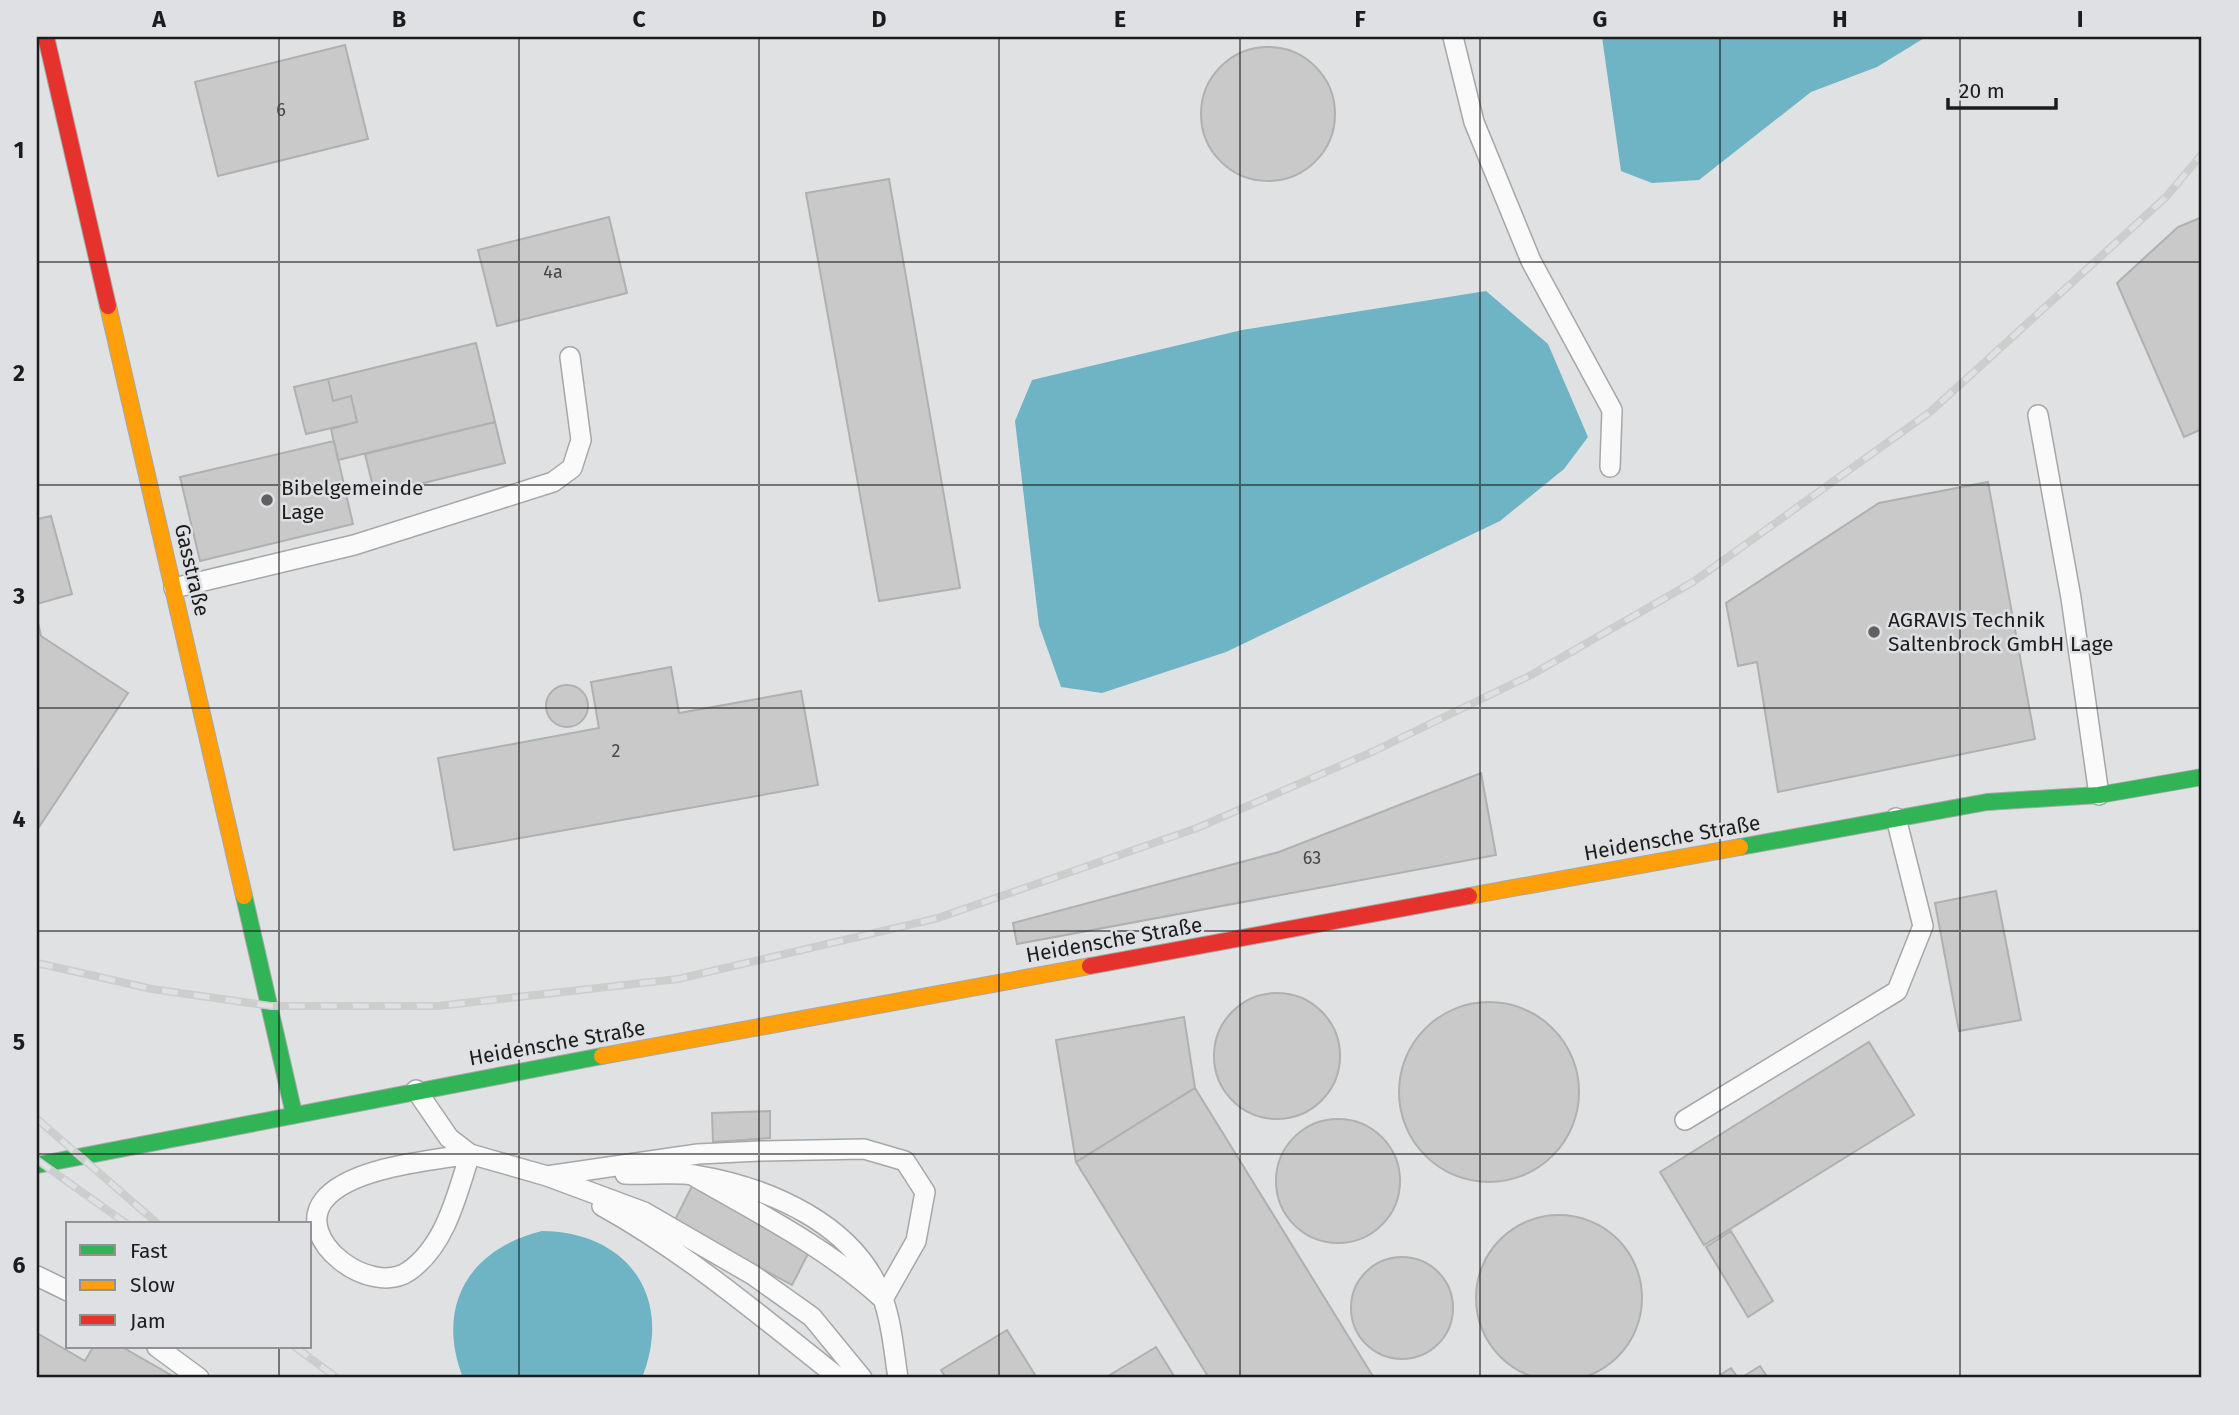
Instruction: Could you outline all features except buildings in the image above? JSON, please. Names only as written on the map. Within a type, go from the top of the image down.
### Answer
[{"type":"main road","name":"Gasstraße","points":[[46,37],[294,1114]]},
{"type":"main road","name":"Heidensche Straße","points":[[37,1165],[416,1090],[1896,818],[1987,802],[2099,795],[2202,777]]},
{"type":"lane","points":[[1453,37],[1474,122],[1531,261],[1612,410],[1610,467]]},
{"type":"lane","points":[[174,588],[354,545],[553,482],[572,468],[581,440],[570,357]]},
{"type":"lane","points":[[2038,415],[2071,598],[2099,795]]},
{"type":"lane","points":[[1685,1120],[1897,991],[1923,926],[1896,818]]},
{"type":"lane","points":[[416,1090],[449,1138],[470,1154],[547,1176],[644,1212],[753,1275],[812,1317],[862,1378]]},
{"type":"lane","points":[[547,1176],[698,1154],[864,1149],[905,1161],[925,1192],[916,1241],[883,1299]]},
{"type":"lane","points":[[470,1154],[449,1217],[430,1249],[408,1271],[383,1279],[357,1272],[338,1259],[324,1241],[317,1222],[323,1201],[343,1184],[404,1166],[470,1154]]},
{"type":"lane","points":[[547,1176],[692,1175],[736,1183],[804,1212],[842,1236],[862,1261],[883,1299],[898,1378]]},
{"type":"lane","points":[[547,1176],[622,1218],[750,1307],[839,1378]]},
{"type":"lane","points":[[37,1276],[66,1290]]},
{"type":"lane","points":[[158,1348],[199,1378]]},
{"type":"water","points":[[1602,37],[1926,37],[1877,67],[1811,92],[1699,180],[1652,183],[1621,171]]},
{"type":"water","points":[[1486,291],[1548,344],[1588,437],[1564,469],[1500,521],[1226,652],[1102,693],[1061,687],[1039,625],[1015,421],[1032,380],[1242,330]]},
{"type":"water","points":[[542,1231],[572,1234],[598,1243],[620,1257],[636,1274],[647,1296],[652,1321],[650,1348],[642,1378],[463,1378],[455,1352],[453,1327],[456,1305],[465,1284],[478,1266],[495,1251]]},
{"type":"railway","points":[[37,963],[152,989],[271,1006],[438,1006],[678,979],[938,918],[1197,828],[1372,752],[1531,675],[1693,582],[1930,412],[2166,197],[2202,154]]},
{"type":"railway","points":[[37,1119],[156,1222]]},
{"type":"railway","points":[[37,1160],[124,1222]]},
{"type":"railway","points":[[296,1348],[337,1378]]},
{"type":"traffic: fast","points":[[1740,847],[1987,802],[2099,795],[2202,777]]},
{"type":"traffic: fast","points":[[244,896],[294,1114]]},
{"type":"traffic: fast","points":[[37,1165],[602,1056]]},
{"type":"traffic: slow","points":[[108,306],[244,896]]},
{"type":"traffic: slow","points":[[1469,896],[1740,847]]},
{"type":"traffic: slow","points":[[602,1056],[1090,966]]},
{"type":"traffic: jam","points":[[46,37],[108,306]]},
{"type":"traffic: jam","points":[[1090,966],[1469,896]]},
{"type":"place","name":"Bibelgemeinde Lage","points":[[267,500]]},
{"type":"place","name":"AGRAVIS Technik Saltenbrock GmbH Lage","points":[[1874,632]]}]
